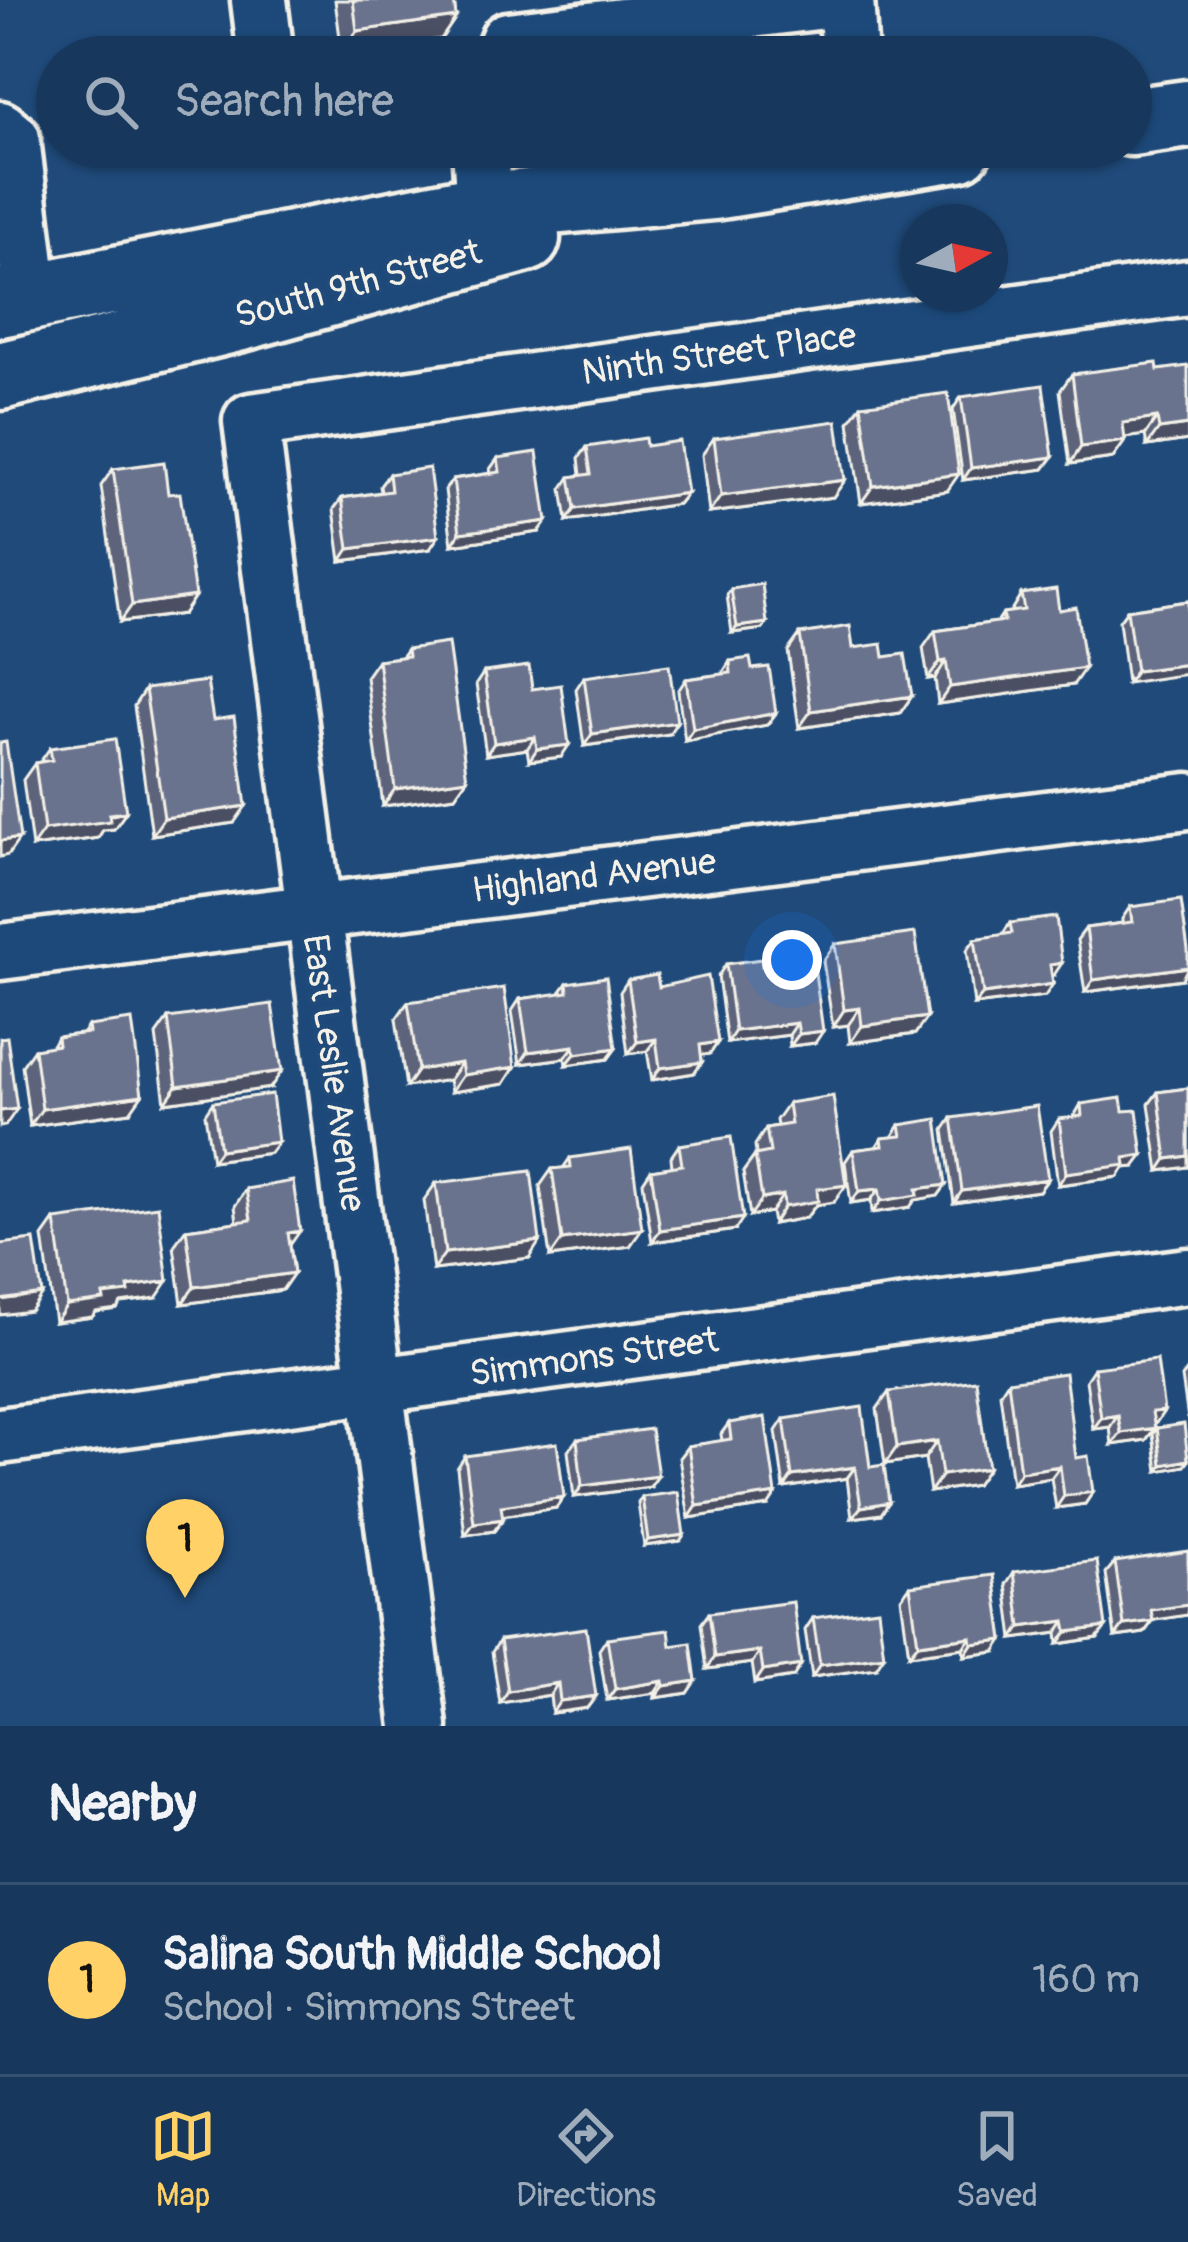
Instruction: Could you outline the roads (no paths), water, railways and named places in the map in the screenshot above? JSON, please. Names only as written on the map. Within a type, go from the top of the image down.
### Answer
[{"type":"main road","points":[[1152,119],[1188,114]]},
{"type":"main road","name":"South 9th Street","points":[[0,376],[242,317],[794,168]]},
{"type":"main road","name":"South 9th Street","points":[[16,299],[482,177],[714,186]]},
{"type":"street","points":[[259,0],[263,36]]},
{"type":"street","points":[[504,32],[833,0]]},
{"type":"street","points":[[845,0],[848,36]]},
{"type":"street","points":[[16,299],[23,133]]},
{"type":"street","name":"Ninth Street Place","points":[[251,421],[1188,288]]},
{"type":"street","name":"East Leslie Avenue","points":[[251,421],[419,1726]]},
{"type":"street","name":"Highland Avenue","points":[[0,952],[1188,801]]},
{"type":"street","name":"Simmons Street","points":[[0,1436],[1188,1276]]},
{"type":"place","name":"Salina South Middle School","points":[[185,1598]]}]
